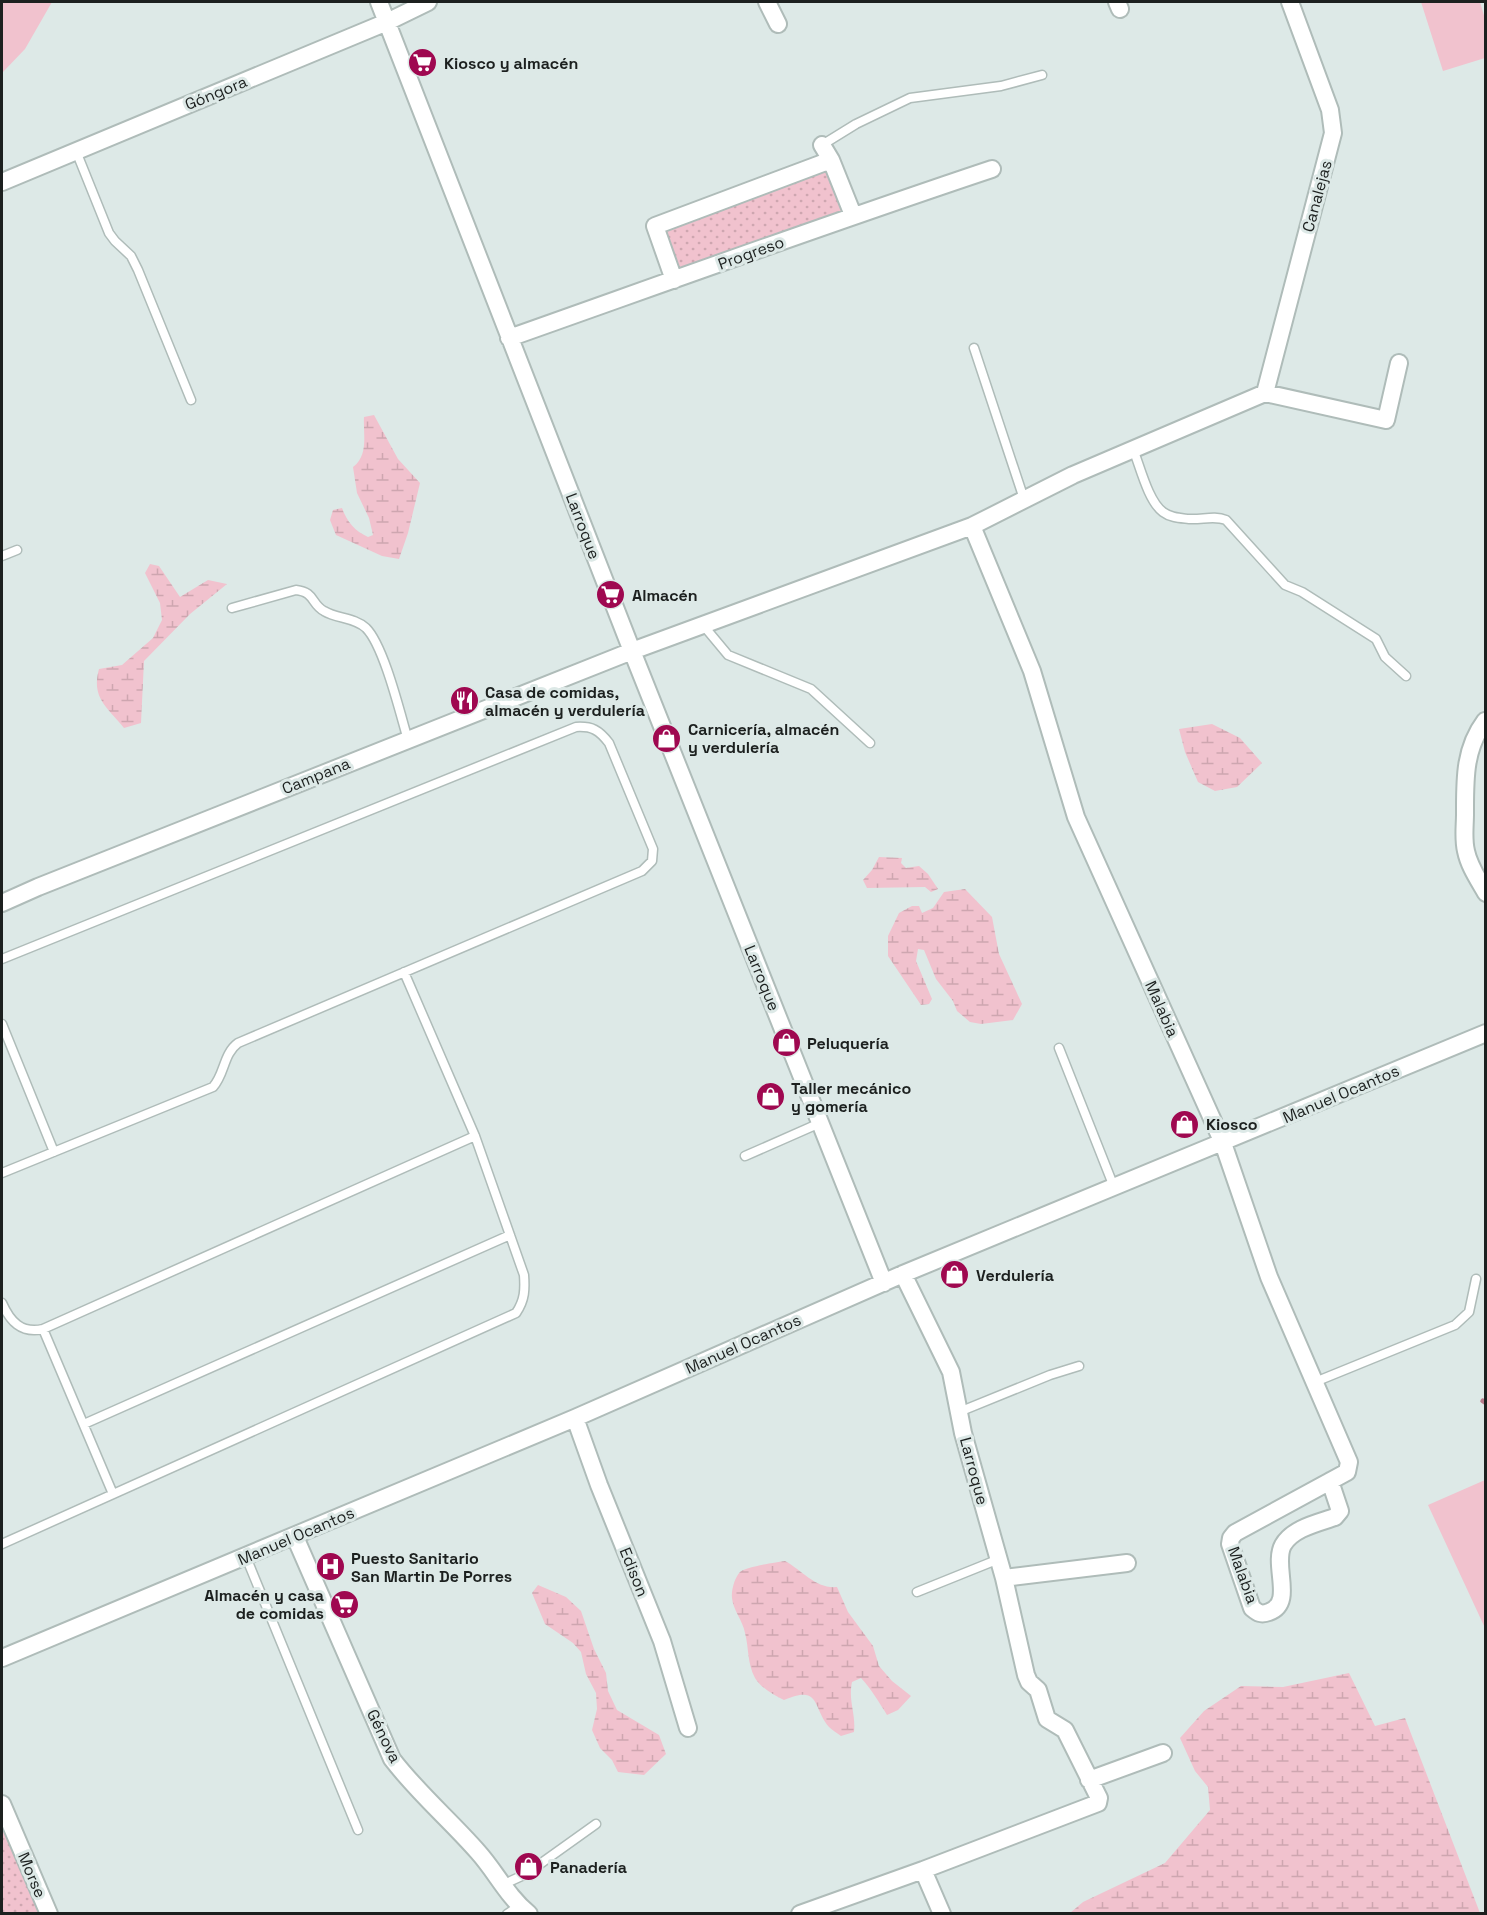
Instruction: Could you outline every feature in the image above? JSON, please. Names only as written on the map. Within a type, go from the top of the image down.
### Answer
[{"type":"street","name":"Larroque","points":[[380,2],[632,651],[884,1282]]},
{"type":"street","name":"Góngora","points":[[2,182],[387,22],[428,2]]},
{"type":"street","points":[[767,2],[778,24]]},
{"type":"street","name":"Canalejas","points":[[1265,393],[1333,133],[1330,110],[1290,2]]},
{"type":"street","points":[[822,145],[831,160],[853,215]]},
{"type":"street","points":[[674,280],[654,226],[831,160]]},
{"type":"street","name":"Progreso","points":[[509,338],[853,215],[992,169]]},
{"type":"street","points":[[1265,393],[1386,420],[1399,363]]},
{"type":"street","name":"Campana","points":[[2,903],[632,651],[972,526],[1073,475],[1265,393]]},
{"type":"street","name":"Malabia","points":[[972,526],[1032,671],[1076,817],[1223,1143],[1269,1276],[1349,1462],[1347,1472],[1330,1481],[1235,1533],[1231,1538],[1230,1544],[1252,1608],[1258,1613],[1265,1614],[1275,1610],[1282,1599],[1279,1555],[1292,1534],[1335,1517],[1340,1511],[1330,1481]]},
{"type":"street","points":[[1485,721],[1476,734],[1467,762],[1464,839],[1471,866],[1485,893]]},
{"type":"street","name":"Manuel Ocantos","points":[[2,1658],[575,1418],[884,1282],[1485,1033]]},
{"type":"street","name":"Larroque","points":[[903,1274],[951,1372],[959,1412],[1004,1578],[1026,1675],[1029,1682],[1038,1690],[1047,1719],[1065,1730],[1099,1798],[1098,1803],[922,1870]]},
{"type":"street","name":"Edison","points":[[575,1418],[599,1485],[662,1641],[688,1728]]},
{"type":"street","name":"Génova","points":[[296,1536],[392,1759],[407,1779],[478,1852],[518,1911]]},
{"type":"street","points":[[1004,1578],[1127,1563]]},
{"type":"street","points":[[1089,1780],[1164,1753]]},
{"type":"street","name":"Morse","points":[[2,1804],[49,1914]]},
{"type":"street","points":[[800,1914],[922,1870],[942,1914]]},
{"type":"lane","points":[[822,145],[856,124],[910,98],[1001,86],[1042,75]]},
{"type":"lane","points":[[76,151],[109,233],[131,256],[138,270],[190,400]]},
{"type":"lane","points":[[974,348],[1024,499]]},
{"type":"lane","points":[[1133,449],[1153,501],[1162,512],[1173,518],[1218,517],[1226,520],[1285,585],[1302,592],[1376,639],[1385,657],[1406,676]]},
{"type":"lane","points":[[2,556],[17,550]]},
{"type":"lane","points":[[232,608],[303,590],[311,595],[321,610],[354,620],[366,628],[380,651],[408,740]]},
{"type":"lane","points":[[703,625],[728,655],[811,689],[870,743]]},
{"type":"lane","points":[[2,959],[576,727],[589,726],[600,731],[609,742],[653,849],[652,861],[642,871],[238,1043],[230,1049],[219,1080],[213,1087],[2,1173]]},
{"type":"lane","points":[[2,1544],[516,1313],[525,1292],[524,1275],[475,1136],[404,972]]},
{"type":"lane","points":[[2,1024],[54,1152]]},
{"type":"lane","points":[[1059,1048],[1114,1187]]},
{"type":"lane","points":[[745,1156],[820,1123]]},
{"type":"lane","points":[[2,1303],[8,1317],[20,1328],[34,1331],[43,1329],[475,1136]]},
{"type":"lane","points":[[84,1424],[510,1236]]},
{"type":"lane","points":[[1315,1382],[1455,1326],[1469,1312],[1476,1279]]},
{"type":"lane","points":[[43,1329],[113,1494]]},
{"type":"lane","points":[[959,1412],[1050,1374],[1079,1366]]},
{"type":"lane","points":[[246,1557],[358,1830]]},
{"type":"lane","points":[[917,1592],[999,1559]]},
{"type":"lane","points":[[501,1885],[526,1874],[596,1824]]},
{"type":"green space","points":[[2,2],[52,2],[25,49],[2,73]]},
{"type":"green space","points":[[1421,2],[1480,2],[1485,19],[1485,58],[1443,71]]},
{"type":"green space","points":[[826,168],[842,212],[677,272],[661,228]]},
{"type":"green space","points":[[374,415],[398,459],[420,483],[399,559],[382,556],[336,535],[330,520],[333,510],[342,508],[346,518],[355,529],[368,537],[373,535],[369,518],[357,493],[353,467],[361,457],[363,450],[364,417]]},
{"type":"green space","points":[[150,564],[159,566],[180,597],[208,580],[227,584],[190,614],[144,661],[141,723],[124,728],[102,702],[97,688],[97,679],[99,669],[122,665],[153,638],[162,620],[160,603],[145,573]]},
{"type":"green space","points":[[1212,724],[1240,738],[1262,763],[1237,787],[1215,791],[1198,782],[1185,752],[1179,729]]},
{"type":"green space","points":[[879,857],[902,858],[901,863],[906,868],[919,866],[928,874],[938,889],[931,892],[925,887],[867,888],[863,880]]},
{"type":"green space","points":[[965,889],[992,917],[999,954],[1022,1004],[1013,1020],[981,1024],[970,1022],[957,1011],[953,1001],[936,979],[924,950],[918,949],[916,961],[932,999],[929,1004],[921,1005],[888,956],[888,936],[899,913],[912,906],[919,906],[922,913],[933,908],[944,892]]},
{"type":"green space","points":[[1485,1480],[1485,1628],[1428,1505]]},
{"type":"green space","points":[[785,1561],[816,1582],[829,1587],[837,1587],[848,1612],[873,1646],[879,1666],[892,1681],[911,1696],[898,1710],[887,1715],[861,1678],[852,1682],[854,1732],[841,1736],[829,1727],[810,1696],[796,1696],[784,1700],[758,1682],[751,1667],[744,1629],[733,1602],[733,1588],[736,1577],[743,1570]]},
{"type":"green space","points":[[538,1585],[566,1597],[581,1611],[594,1649],[606,1673],[608,1691],[617,1710],[659,1735],[666,1754],[644,1775],[618,1772],[612,1760],[600,1748],[592,1730],[597,1709],[596,1693],[586,1674],[581,1652],[573,1643],[545,1624],[532,1593]]},
{"type":"green space","points":[[1349,1673],[1375,1726],[1405,1718],[1480,1913],[1070,1913],[1083,1902],[1165,1863],[1210,1810],[1208,1787],[1195,1771],[1180,1738],[1204,1711],[1241,1686],[1283,1687]]},
{"type":"green space","points":[[2,1816],[40,1913],[2,1913]]},
{"type":"place","name":"Kiosco y almacén","points":[[423,63]]},
{"type":"place","name":"Almacén","points":[[611,595]]},
{"type":"place","name":"Casa de comidas, almacén y verdulería","points":[[464,701]]},
{"type":"place","name":"Carnicería, almacén y verdulería","points":[[667,738]]},
{"type":"place","name":"Peluquería","points":[[786,1043]]},
{"type":"place","name":"Taller mecánico y gomería","points":[[770,1097]]},
{"type":"place","name":"Kiosco","points":[[1185,1124]]},
{"type":"place","name":"Verdulería","points":[[955,1275]]},
{"type":"place","name":"Puesto Sanitario San Martin De Porres","points":[[330,1567]]},
{"type":"place","name":"Almacén y casa de comidas","points":[[345,1604]]},
{"type":"place","name":"Panadería","points":[[529,1867]]}]
